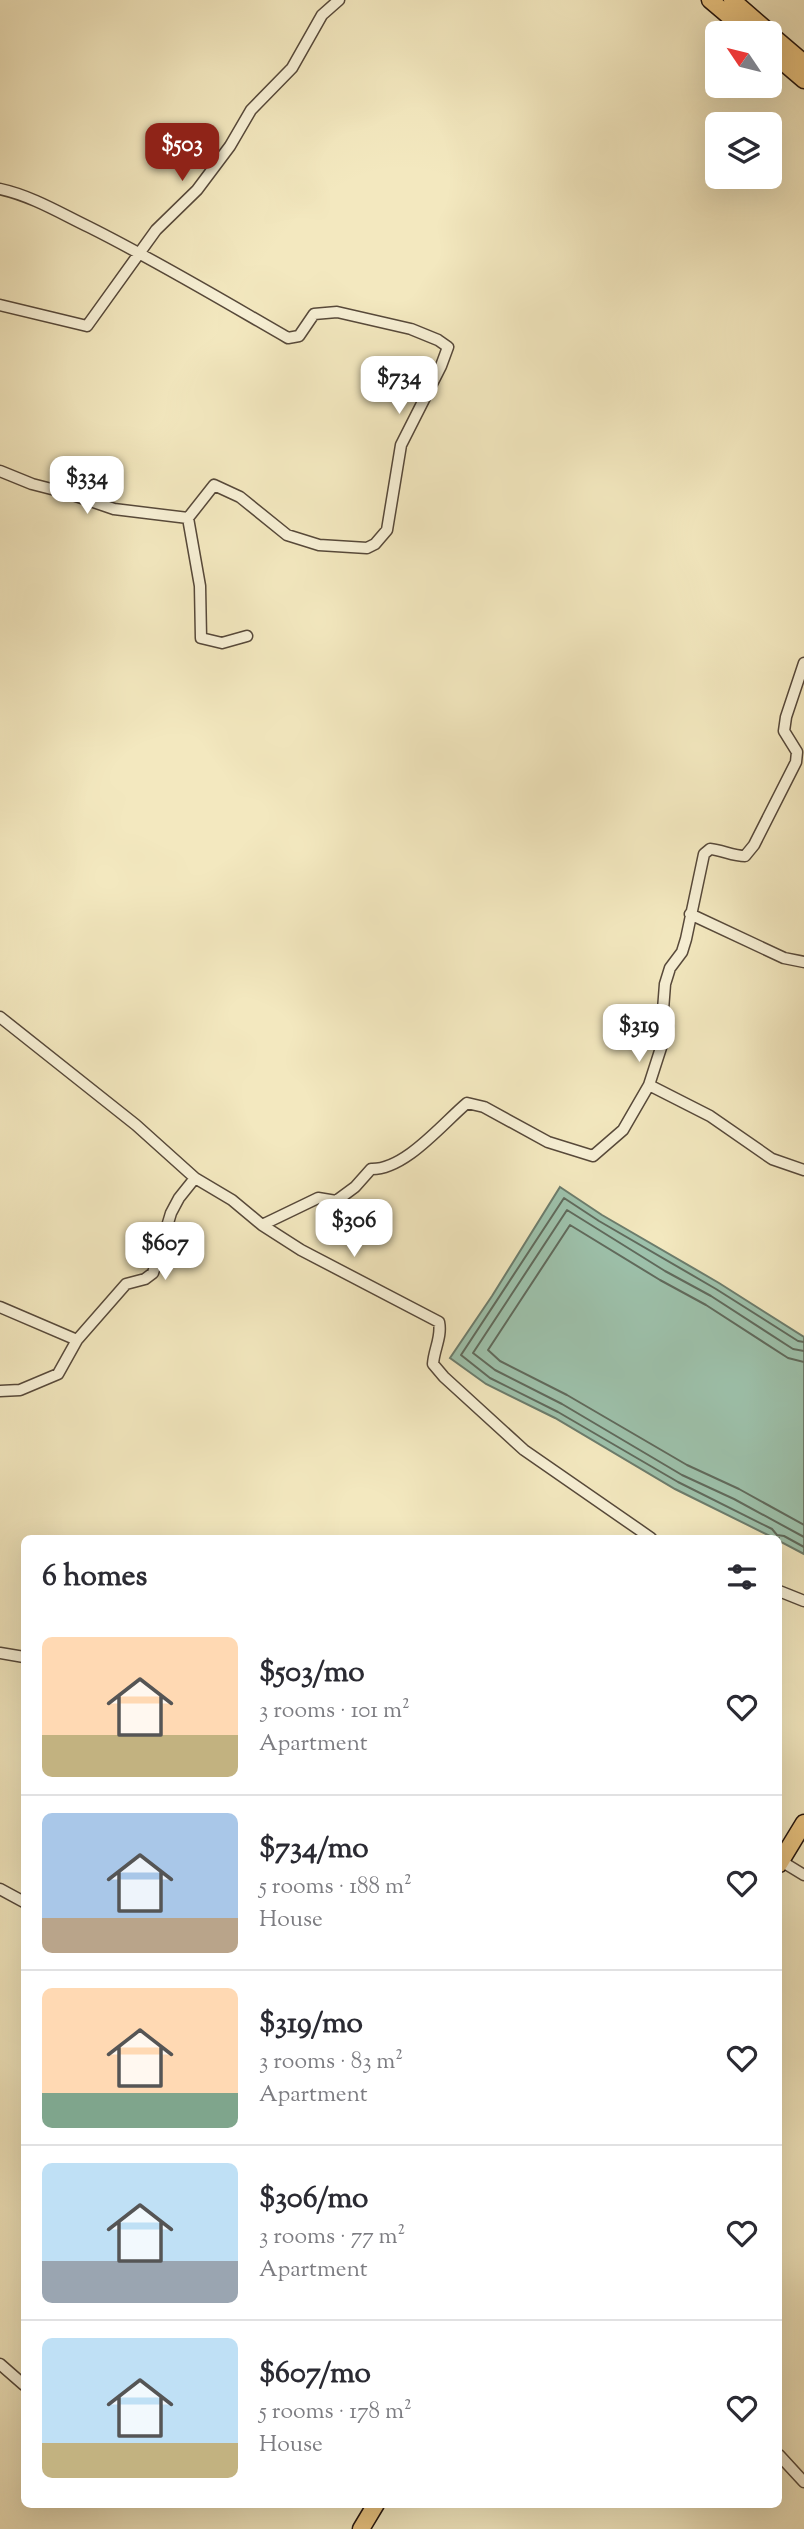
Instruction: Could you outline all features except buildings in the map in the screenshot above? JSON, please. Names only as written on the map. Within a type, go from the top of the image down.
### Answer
[{"type":"highway","points":[[710,0],[735,21]]},
{"type":"highway","points":[[732,0],[756,21]]},
{"type":"highway","points":[[782,48],[804,76]]},
{"type":"highway","points":[[782,60],[804,76]]},
{"type":"highway","points":[[782,1859],[804,1824]]},
{"type":"highway","points":[[361,2529],[374,2508]]},
{"type":"street","points":[[0,305],[88,326],[156,230],[197,190],[230,146],[251,110],[292,68],[322,15],[340,0]]},
{"type":"street","points":[[0,189],[38,202],[141,253],[288,338],[299,336],[314,314],[337,312],[411,329],[448,346],[441,366],[401,445],[387,530],[375,544],[367,548],[319,545],[287,535],[240,497],[214,485],[188,518],[200,586],[201,638],[222,643],[247,636]]},
{"type":"street","points":[[0,471],[114,509],[188,518]]},
{"type":"street","points":[[262,1225],[318,1198],[336,1201],[355,1187],[370,1169],[380,1169],[400,1161],[467,1103],[484,1107],[548,1142],[593,1156],[623,1130],[649,1085],[668,1026],[663,1010],[665,984],[670,968],[686,939],[704,854],[710,849],[719,849],[735,856],[745,856],[754,845],[796,762],[797,752],[784,731],[786,716],[804,663]]},
{"type":"street","points":[[691,914],[784,958],[804,962]]},
{"type":"street","points":[[0,1017],[136,1125],[195,1178],[232,1200],[262,1225],[300,1250],[439,1322],[441,1333],[433,1354],[433,1364],[444,1377],[524,1450],[647,1535]]},
{"type":"street","points":[[649,1085],[710,1116],[772,1159],[804,1170]]},
{"type":"street","points":[[0,1391],[20,1390],[58,1374],[77,1340],[126,1284],[145,1279],[153,1273],[171,1213],[195,1178]]},
{"type":"street","points":[[0,1307],[77,1340]]},
{"type":"street","points":[[782,1592],[804,1601]]},
{"type":"street","points":[[0,1653],[21,1656]]},
{"type":"street","points":[[782,1863],[804,1875]]},
{"type":"street","points":[[0,1889],[21,1900]]},
{"type":"street","points":[[0,2364],[21,2382]]},
{"type":"street","points":[[782,2458],[804,2482]]},
{"type":"water","points":[[560,1187],[804,1337],[804,1554],[782,1543],[782,1535],[768,1535],[675,1489],[555,1418],[486,1384],[450,1358]]}]
